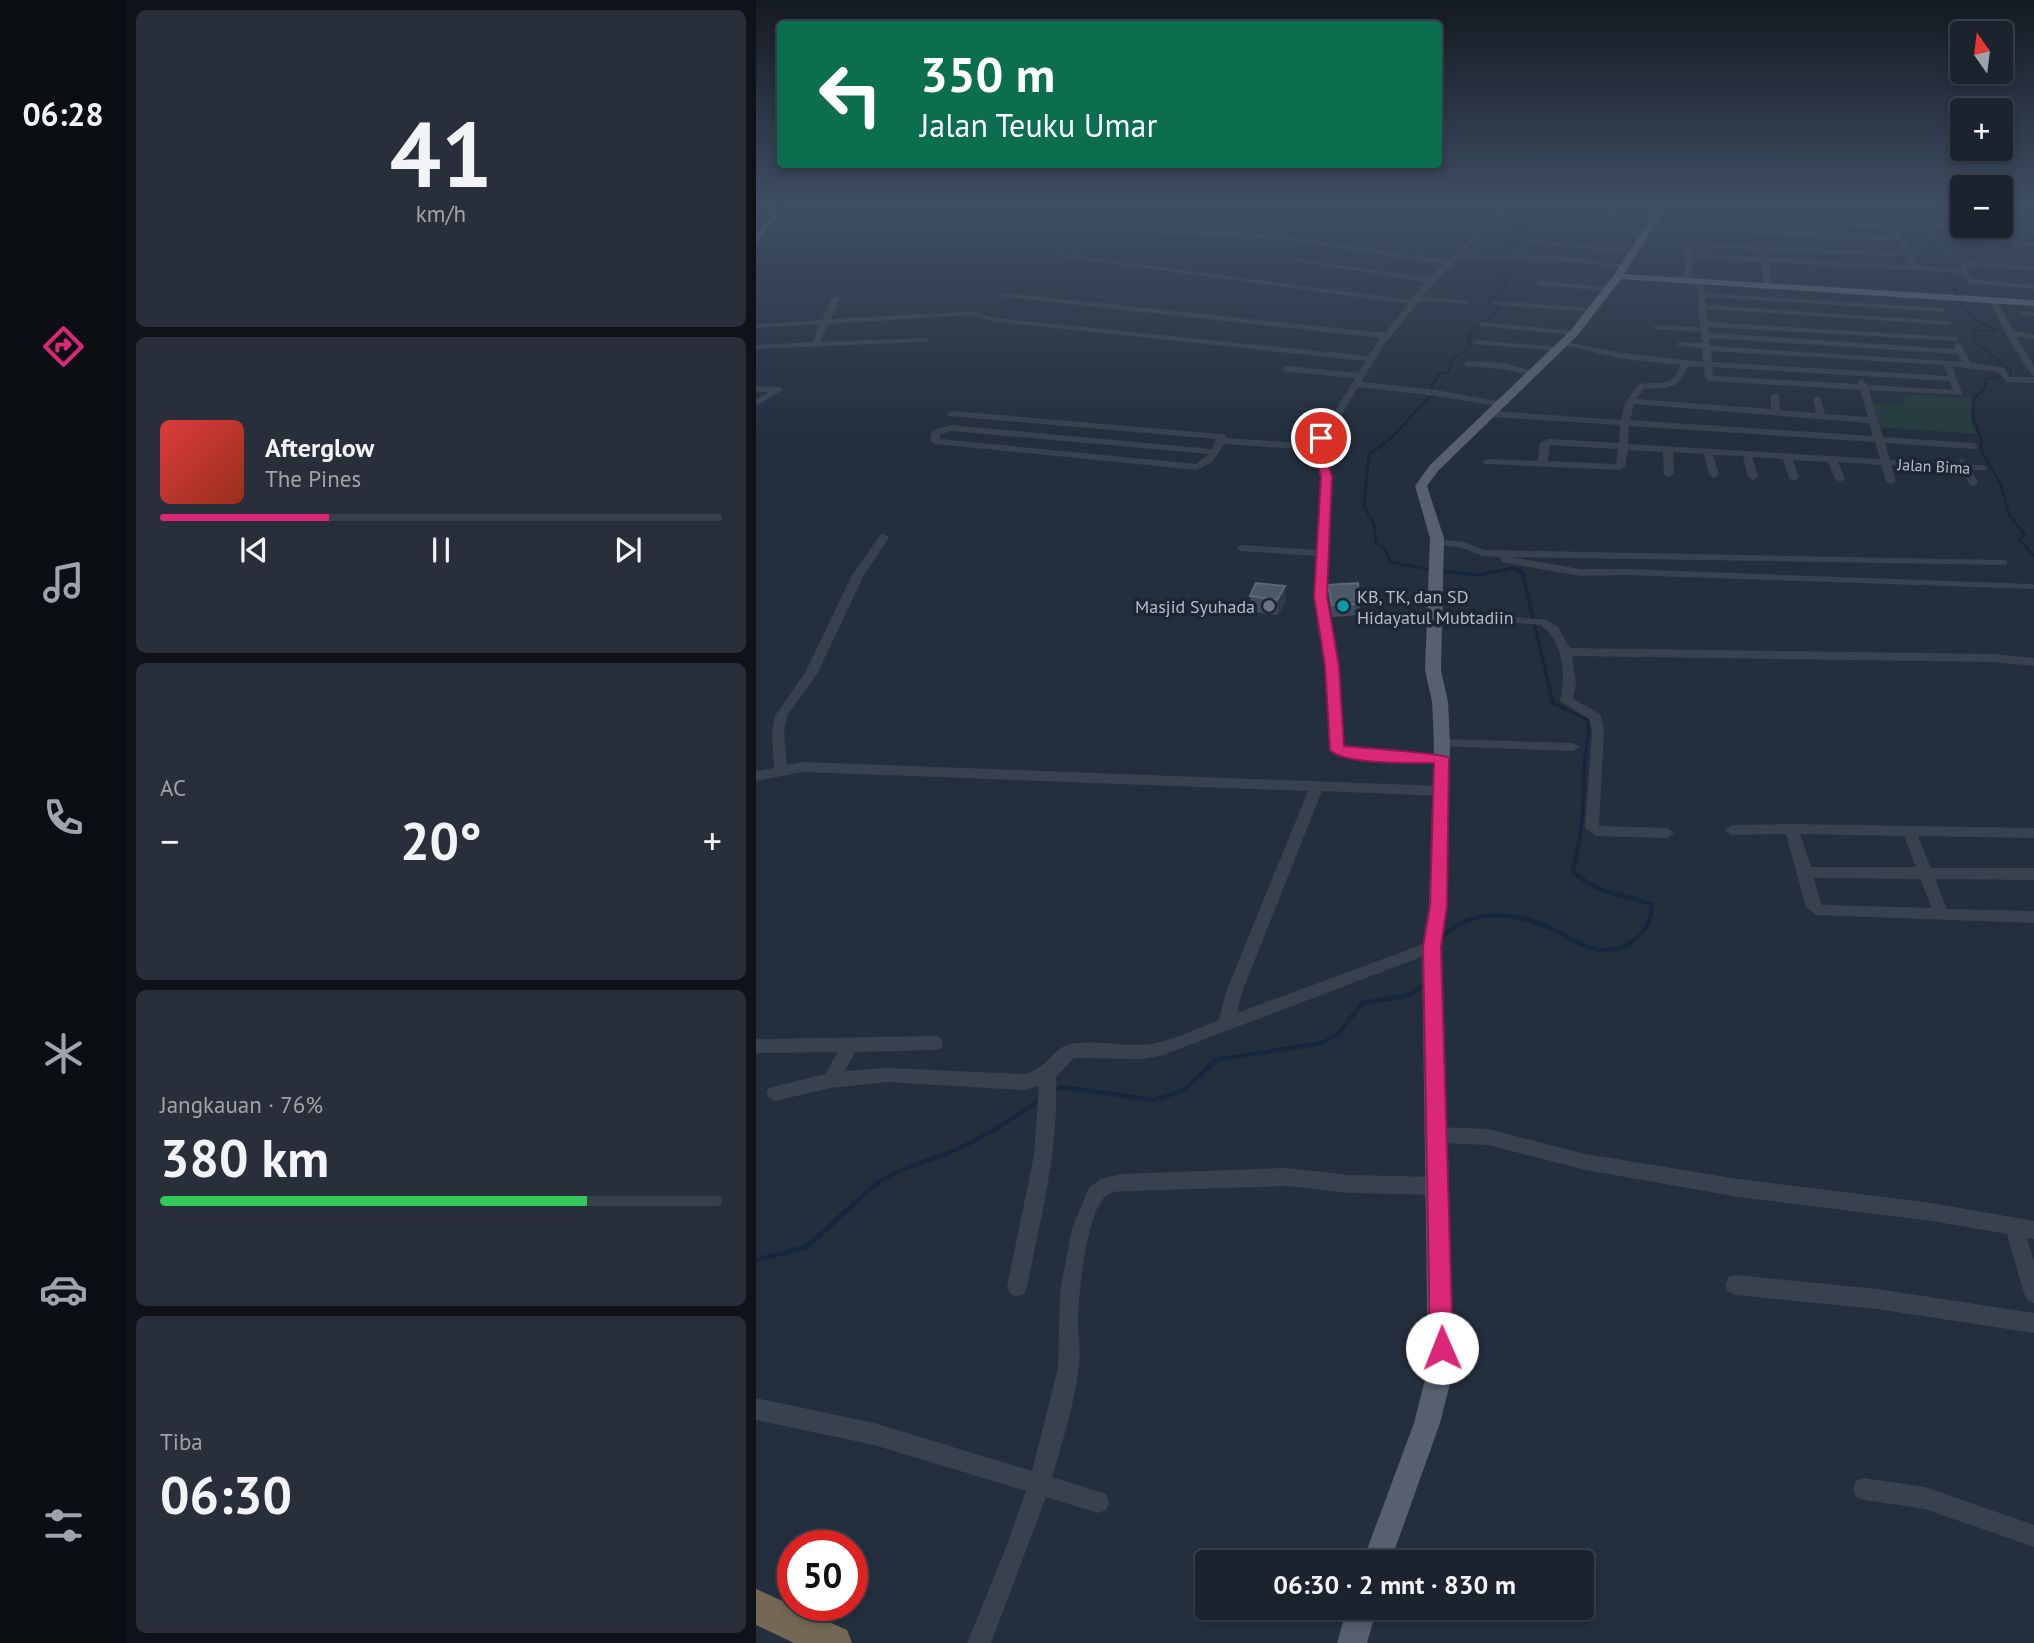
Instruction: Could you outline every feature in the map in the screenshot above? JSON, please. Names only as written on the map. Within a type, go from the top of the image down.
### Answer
[{"type":"highway","points":[[756,1606],[834,1643]]},
{"type":"main road","points":[[1381,1550],[1427,1423],[1441,1368],[1432,947],[1438,906],[1441,791],[1440,702],[1433,670],[1437,542],[1436,529],[1422,497],[1421,486],[1434,468],[1574,333],[1615,281]]},
{"type":"main road","points":[[1685,281],[2034,303]]},
{"type":"main road","points":[[1352,1643],[1359,1620]]},
{"type":"street","points":[[1252,281],[1416,301],[1464,302]]},
{"type":"street","points":[[1318,447],[1348,402],[1356,380],[1432,281]]},
{"type":"street","points":[[1767,281],[1768,286]]},
{"type":"street","points":[[1970,281],[2034,287]]},
{"type":"street","points":[[1700,282],[1708,377],[1955,394],[1958,393],[1947,363]]},
{"type":"street","points":[[1541,283],[1609,289]]},
{"type":"street","points":[[1833,290],[1891,481]]},
{"type":"street","points":[[1003,295],[1388,335]]},
{"type":"street","points":[[1703,295],[1943,310]]},
{"type":"street","points":[[1935,297],[1968,365]]},
{"type":"street","points":[[815,345],[836,298]]},
{"type":"street","points":[[1992,300],[2034,373]]},
{"type":"street","points":[[1495,303],[1594,310]]},
{"type":"street","points":[[1704,307],[1949,323]]},
{"type":"street","points":[[756,326],[977,313],[996,320],[1371,359]]},
{"type":"street","points":[[2024,313],[2034,314]]},
{"type":"street","points":[[1483,324],[1574,333]]},
{"type":"street","points":[[1656,327],[1960,352]]},
{"type":"street","points":[[1705,330],[1847,332],[1955,339]]},
{"type":"street","points":[[2009,333],[2034,337]]},
{"type":"street","points":[[756,360],[760,347],[924,340]]},
{"type":"street","points":[[1478,342],[1561,346],[1686,363],[1953,379]]},
{"type":"street","points":[[1680,344],[1968,365],[2001,370],[2005,376],[2034,380]]},
{"type":"street","points":[[1488,461],[1620,467],[1623,423],[1632,401],[1642,386],[1672,385],[1680,379],[1686,363]]},
{"type":"street","points":[[1468,364],[1504,366],[1535,373]]},
{"type":"street","points":[[1286,369],[1436,393],[1498,409],[1623,423],[1974,446]]},
{"type":"street","points":[[756,389],[779,390],[756,403]]},
{"type":"street","points":[[1775,396],[1776,412]]},
{"type":"street","points":[[1817,399],[1821,416]]},
{"type":"street","points":[[1632,401],[1871,419]]},
{"type":"street","points":[[952,414],[1215,435],[1222,438],[1222,441]]},
{"type":"street","points":[[1026,451],[1052,422]]},
{"type":"street","points":[[1090,457],[1114,427]]},
{"type":"street","points":[[1215,452],[950,428],[938,430],[933,436],[934,441],[945,444],[1202,466],[1215,452],[1222,441]]},
{"type":"street","points":[[1154,463],[1174,432]]},
{"type":"street","points":[[1222,441],[1318,447]]},
{"type":"street","name":"Jalan Bima","points":[[1543,464],[1546,442],[1983,468]]},
{"type":"street","points":[[1955,445],[1973,483]]},
{"type":"street","points":[[1318,447],[1327,477],[1320,596],[1332,666],[1337,750],[1389,758],[1441,751],[1573,747]]},
{"type":"street","points":[[1668,450],[1670,474]]},
{"type":"street","points":[[1708,453],[1714,475]]},
{"type":"street","points":[[1747,455],[1753,477]]},
{"type":"street","points":[[1788,458],[1794,478]]},
{"type":"street","points":[[1832,460],[1840,479]]},
{"type":"street","points":[[781,769],[778,733],[781,716],[811,674],[857,577],[884,537]]},
{"type":"street","points":[[1437,542],[1465,545],[1482,553],[1505,552],[1506,561],[1671,556],[2003,563]]},
{"type":"street","points":[[1241,548],[1321,553]]},
{"type":"street","points":[[1671,556],[1671,574]]},
{"type":"street","points":[[1768,558],[1774,578]]},
{"type":"street","points":[[1541,559],[1566,573],[1671,574],[2030,587]]},
{"type":"street","points":[[1803,559],[1811,579]]},
{"type":"street","points":[[1917,561],[1930,584]]},
{"type":"street","points":[[1436,613],[1544,622],[1554,629],[1566,652],[1570,684],[1566,701],[1595,717],[1598,731],[1592,828],[1596,831],[1667,833]]},
{"type":"street","points":[[1566,652],[1995,658],[2034,662]]},
{"type":"street","points":[[756,776],[781,769],[803,767],[1441,791]]},
{"type":"street","points":[[1226,1026],[1234,992],[1317,786]]},
{"type":"street","points":[[1791,829],[1814,907],[1819,911],[2034,917]]},
{"type":"street","points":[[1732,830],[2034,834]]},
{"type":"street","points":[[1909,831],[1942,915]]},
{"type":"street","points":[[1805,872],[2034,874]]},
{"type":"street","points":[[1017,1287],[1044,1144],[1047,1087],[1071,1051],[1143,1052],[1226,1026],[1432,947]]},
{"type":"street","points":[[756,1045],[935,1043]]},
{"type":"street","points":[[831,1080],[850,1045]]},
{"type":"street","points":[[775,1093],[831,1080],[887,1075],[1024,1082],[1047,1087]]},
{"type":"street","points":[[1436,1135],[1488,1137],[1586,1162],[1738,1188],[1932,1212],[2034,1230]]},
{"type":"street","points":[[979,1643],[1012,1567],[1041,1485],[1064,1390],[1070,1346],[1068,1325],[1079,1240],[1088,1209],[1100,1189],[1108,1184],[1128,1182],[1287,1177],[1350,1184],[1439,1186]]},
{"type":"street","points":[[2014,1227],[2034,1293]]},
{"type":"street","points":[[1735,1285],[1877,1299],[2034,1323]]},
{"type":"street","points":[[756,1409],[874,1434],[1098,1502]]},
{"type":"street","points":[[1864,1489],[1925,1498],[2034,1536]]},
{"type":"green space","points":[[1903,394],[1971,398],[1971,422],[1977,434],[1875,427],[1870,403],[1905,404]]},
{"type":"building","points":[[1256,583],[1285,586],[1277,600],[1250,596]]},
{"type":"building","points":[[1358,583],[1360,604],[1332,605],[1328,585]]},
{"type":"waterway","points":[[1451,362],[1471,344],[1468,338],[1471,332],[1496,313],[1497,309],[1489,298],[1504,290],[1506,281]]},
{"type":"waterway","points":[[1950,281],[1962,304],[1975,320],[1997,330],[1975,331],[1974,341],[2003,364]]},
{"type":"waterway","points":[[1433,390],[1431,385],[1440,374],[1449,372],[1451,362]]},
{"type":"waterway","points":[[2000,362],[2011,371],[2010,375],[1986,379],[1985,388],[1974,398],[1973,418],[1982,441],[1980,448],[2001,485],[2009,515],[2025,535],[2019,539],[2034,556]]},
{"type":"waterway","points":[[1432,570],[1390,562],[1384,547],[1376,543],[1374,524],[1364,507],[1369,453],[1395,434],[1434,394]]},
{"type":"waterway","points":[[1496,571],[1513,568],[1521,571]]},
{"type":"waterway","points":[[1443,571],[1440,571],[1477,575],[1505,570]]},
{"type":"waterway","points":[[1517,570],[1522,572],[1553,703],[1588,720],[1579,840]]},
{"type":"waterway","points":[[1441,938],[1466,921],[1479,917],[1509,916],[1538,923],[1591,948],[1613,949],[1632,942],[1646,926],[1652,905],[1600,889],[1581,878],[1573,870],[1580,839]]},
{"type":"waterway","points":[[1055,1091],[1061,1087],[1154,1100],[1184,1090],[1216,1060],[1322,1043],[1339,1033],[1362,1003],[1406,996],[1425,985]]},
{"type":"waterway","points":[[869,1190],[889,1176],[980,1138],[1042,1098]]},
{"type":"waterway","points":[[756,1260],[807,1247],[871,1188]]},
{"type":"place","name":"Masjid Syuhada","points":[[1269,606]]},
{"type":"place","name":"KB, TK, dan SD Hidayatul Mubtadiin","points":[[1343,606]]},
{"type":"route","points":[[1321,438],[1318,447],[1326,466],[1327,477],[1320,596],[1332,666],[1337,750],[1389,758],[1441,758],[1438,906],[1432,947],[1442,1348]]}]
